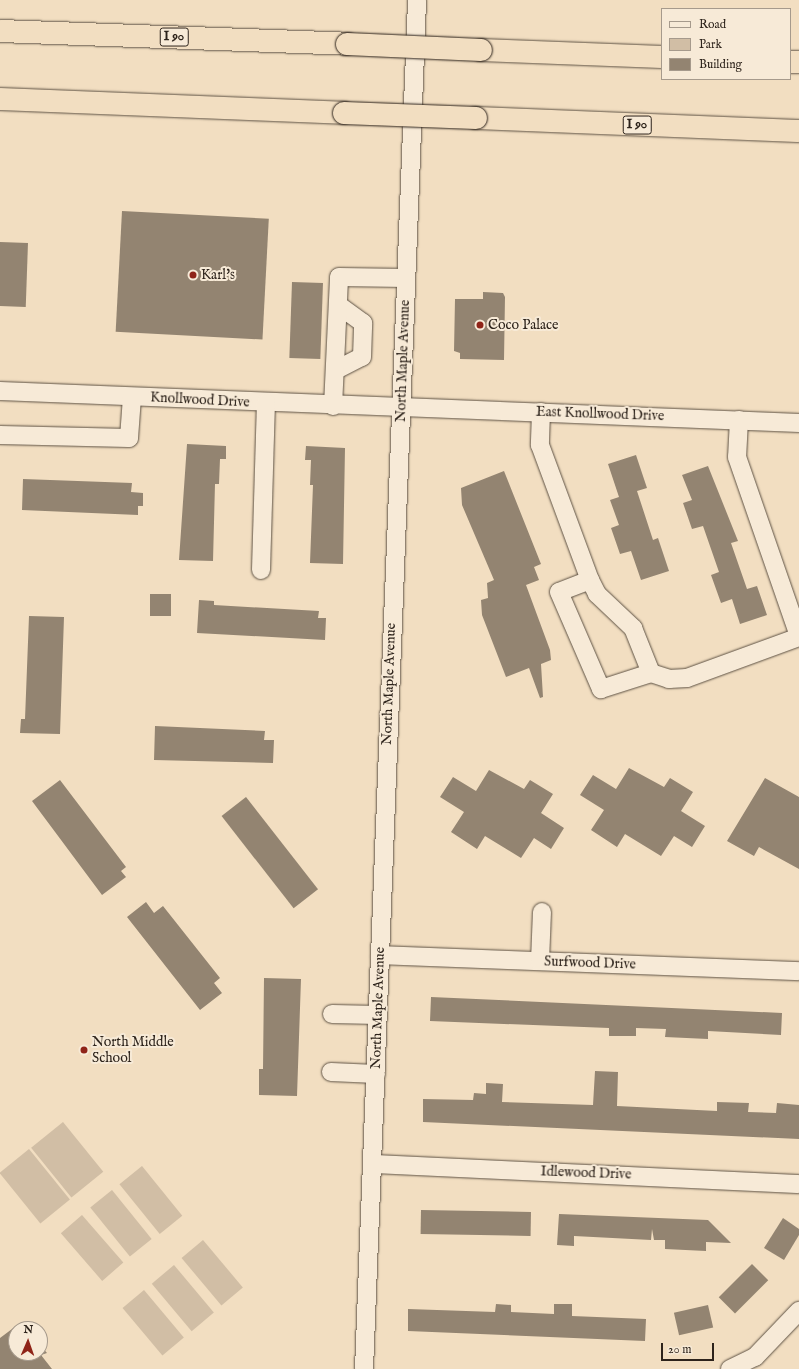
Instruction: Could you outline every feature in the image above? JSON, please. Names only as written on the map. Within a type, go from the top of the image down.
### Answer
[{"type":"highway","name":"I 90","points":[[0,31],[661,57]]},
{"type":"highway","name":"I 90","points":[[0,99],[799,131]]},
{"type":"street","name":"North Maple Avenue","points":[[364,1369],[417,0]]},
{"type":"street","points":[[333,406],[336,370],[339,276],[406,278]]},
{"type":"street","points":[[336,370],[362,357],[364,323],[338,305]]},
{"type":"street","name":"Knollwood Drive","points":[[0,391],[333,406],[401,407]]},
{"type":"street","points":[[0,435],[129,438],[132,397]]},
{"type":"street","points":[[261,570],[266,403]]},
{"type":"street","name":"East Knollwood Drive","points":[[401,407],[799,423]]},
{"type":"street","points":[[541,412],[540,445],[590,580],[597,594],[633,628],[651,673]]},
{"type":"street","points":[[590,580],[559,592],[601,689],[651,673],[669,679],[687,678],[799,636],[737,457],[739,420]]},
{"type":"street","points":[[540,961],[542,912]]},
{"type":"street","name":"Surfwood Drive","points":[[380,955],[799,971]]},
{"type":"street","points":[[332,1014],[378,1015]]},
{"type":"street","points":[[331,1072],[376,1074]]},
{"type":"street","name":"Idlewood Drive","points":[[373,1164],[799,1184]]},
{"type":"street","points":[[730,1369],[755,1357],[799,1311]]},
{"type":"green space","points":[[63,1122],[103,1172],[71,1198],[31,1148]]},
{"type":"green space","points":[[29,1149],[70,1200],[40,1223],[0,1174]]},
{"type":"green space","points":[[142,1166],[182,1216],[160,1234],[119,1184]]},
{"type":"green space","points":[[112,1190],[152,1239],[130,1257],[90,1208]]},
{"type":"green space","points":[[82,1215],[123,1263],[102,1281],[61,1233]]},
{"type":"green space","points":[[203,1240],[243,1287],[221,1305],[182,1258]]},
{"type":"green space","points":[[174,1265],[214,1312],[192,1331],[152,1284]]},
{"type":"green space","points":[[144,1290],[184,1337],[162,1355],[123,1308]]},
{"type":"building","name":"Karl's","points":[[122,211],[269,219],[262,340],[116,332]]},
{"type":"building","points":[[0,242],[28,243],[26,307],[0,306]]},
{"type":"building","points":[[292,282],[323,283],[320,359],[289,358]]},
{"type":"building","name":"Coco Palace","points":[[483,292],[503,293],[505,297],[504,360],[460,359],[460,353],[454,351],[455,299],[483,299]]},
{"type":"building","points":[[187,444],[226,446],[226,459],[220,459],[219,484],[215,484],[213,561],[179,560]]},
{"type":"building","points":[[306,446],[345,448],[343,564],[310,563],[313,485],[310,485],[311,460],[305,460]]},
{"type":"building","points":[[636,455],[647,488],[637,491],[653,540],[658,538],[669,571],[641,580],[631,551],[620,554],[611,528],[619,525],[610,500],[619,497],[608,464]]},
{"type":"building","points":[[708,466],[738,541],[731,543],[747,589],[757,586],[767,615],[740,624],[732,599],[721,603],[711,575],[719,572],[703,526],[692,529],[683,503],[692,500],[682,475]]},
{"type":"building","points":[[504,471],[541,564],[534,567],[539,580],[526,585],[550,650],[551,660],[541,664],[543,697],[540,698],[529,668],[506,677],[482,615],[481,600],[488,598],[487,583],[494,580],[462,505],[461,488]]},
{"type":"building","points":[[23,479],[132,483],[131,492],[143,493],[143,506],[138,506],[138,515],[22,510]]},
{"type":"building","points":[[150,594],[171,594],[171,616],[150,616]]},
{"type":"building","points":[[199,600],[214,601],[214,605],[319,611],[318,618],[326,618],[325,640],[197,633]]},
{"type":"building","points":[[29,616],[64,617],[60,734],[20,733],[21,719],[25,719]]},
{"type":"building","points":[[155,726],[265,731],[264,740],[274,740],[273,763],[154,760]]},
{"type":"building","points":[[629,768],[664,787],[670,778],[693,792],[681,811],[705,826],[692,847],[674,836],[661,856],[625,834],[617,847],[591,830],[604,810],[580,795],[593,775],[616,789]]},
{"type":"building","points":[[489,770],[524,789],[530,780],[553,794],[541,813],[564,828],[551,849],[534,838],[521,858],[485,836],[477,849],[451,832],[464,812],[440,797],[453,777],[476,791]]},
{"type":"building","points":[[765,778],[799,797],[799,869],[759,847],[754,856],[727,841]]},
{"type":"building","points":[[60,780],[126,867],[121,871],[126,877],[102,895],[32,801]]},
{"type":"building","points":[[246,797],[318,889],[294,908],[222,816]]},
{"type":"building","points":[[146,902],[154,913],[163,906],[220,978],[214,983],[222,993],[200,1010],[127,917]]},
{"type":"building","points":[[264,978],[301,979],[297,1096],[259,1095],[259,1069],[263,1069]]},
{"type":"building","points":[[431,997],[782,1013],[781,1035],[708,1031],[708,1039],[665,1037],[666,1029],[636,1028],[636,1036],[609,1036],[609,1028],[430,1021]]},
{"type":"building","points":[[595,1071],[618,1072],[617,1106],[717,1111],[717,1102],[749,1103],[748,1112],[776,1113],[777,1103],[799,1105],[799,1139],[423,1122],[423,1099],[473,1100],[474,1093],[486,1094],[486,1083],[503,1084],[502,1102],[593,1105]]},
{"type":"building","points":[[421,1210],[531,1212],[531,1236],[421,1234]]},
{"type":"building","points":[[559,1214],[708,1220],[731,1243],[706,1242],[706,1251],[665,1249],[665,1240],[654,1240],[652,1229],[651,1240],[574,1236],[574,1246],[557,1245]]},
{"type":"building","points":[[783,1218],[799,1229],[799,1235],[784,1260],[764,1248]]},
{"type":"building","points":[[752,1264],[768,1280],[735,1313],[719,1297]]},
{"type":"building","points":[[496,1304],[511,1305],[511,1312],[554,1314],[554,1304],[572,1304],[572,1316],[646,1319],[645,1341],[408,1331],[408,1309],[495,1312]]},
{"type":"building","points":[[708,1305],[713,1327],[679,1335],[674,1313]]},
{"type":"building","points":[[8,1332],[8,1361],[46,1361],[52,1369],[0,1369],[0,1338]]},
{"type":"place","name":"Karl's","points":[[193,275]]},
{"type":"place","name":"Coco Palace","points":[[480,325]]},
{"type":"place","name":"North Middle School","points":[[84,1050]]}]
